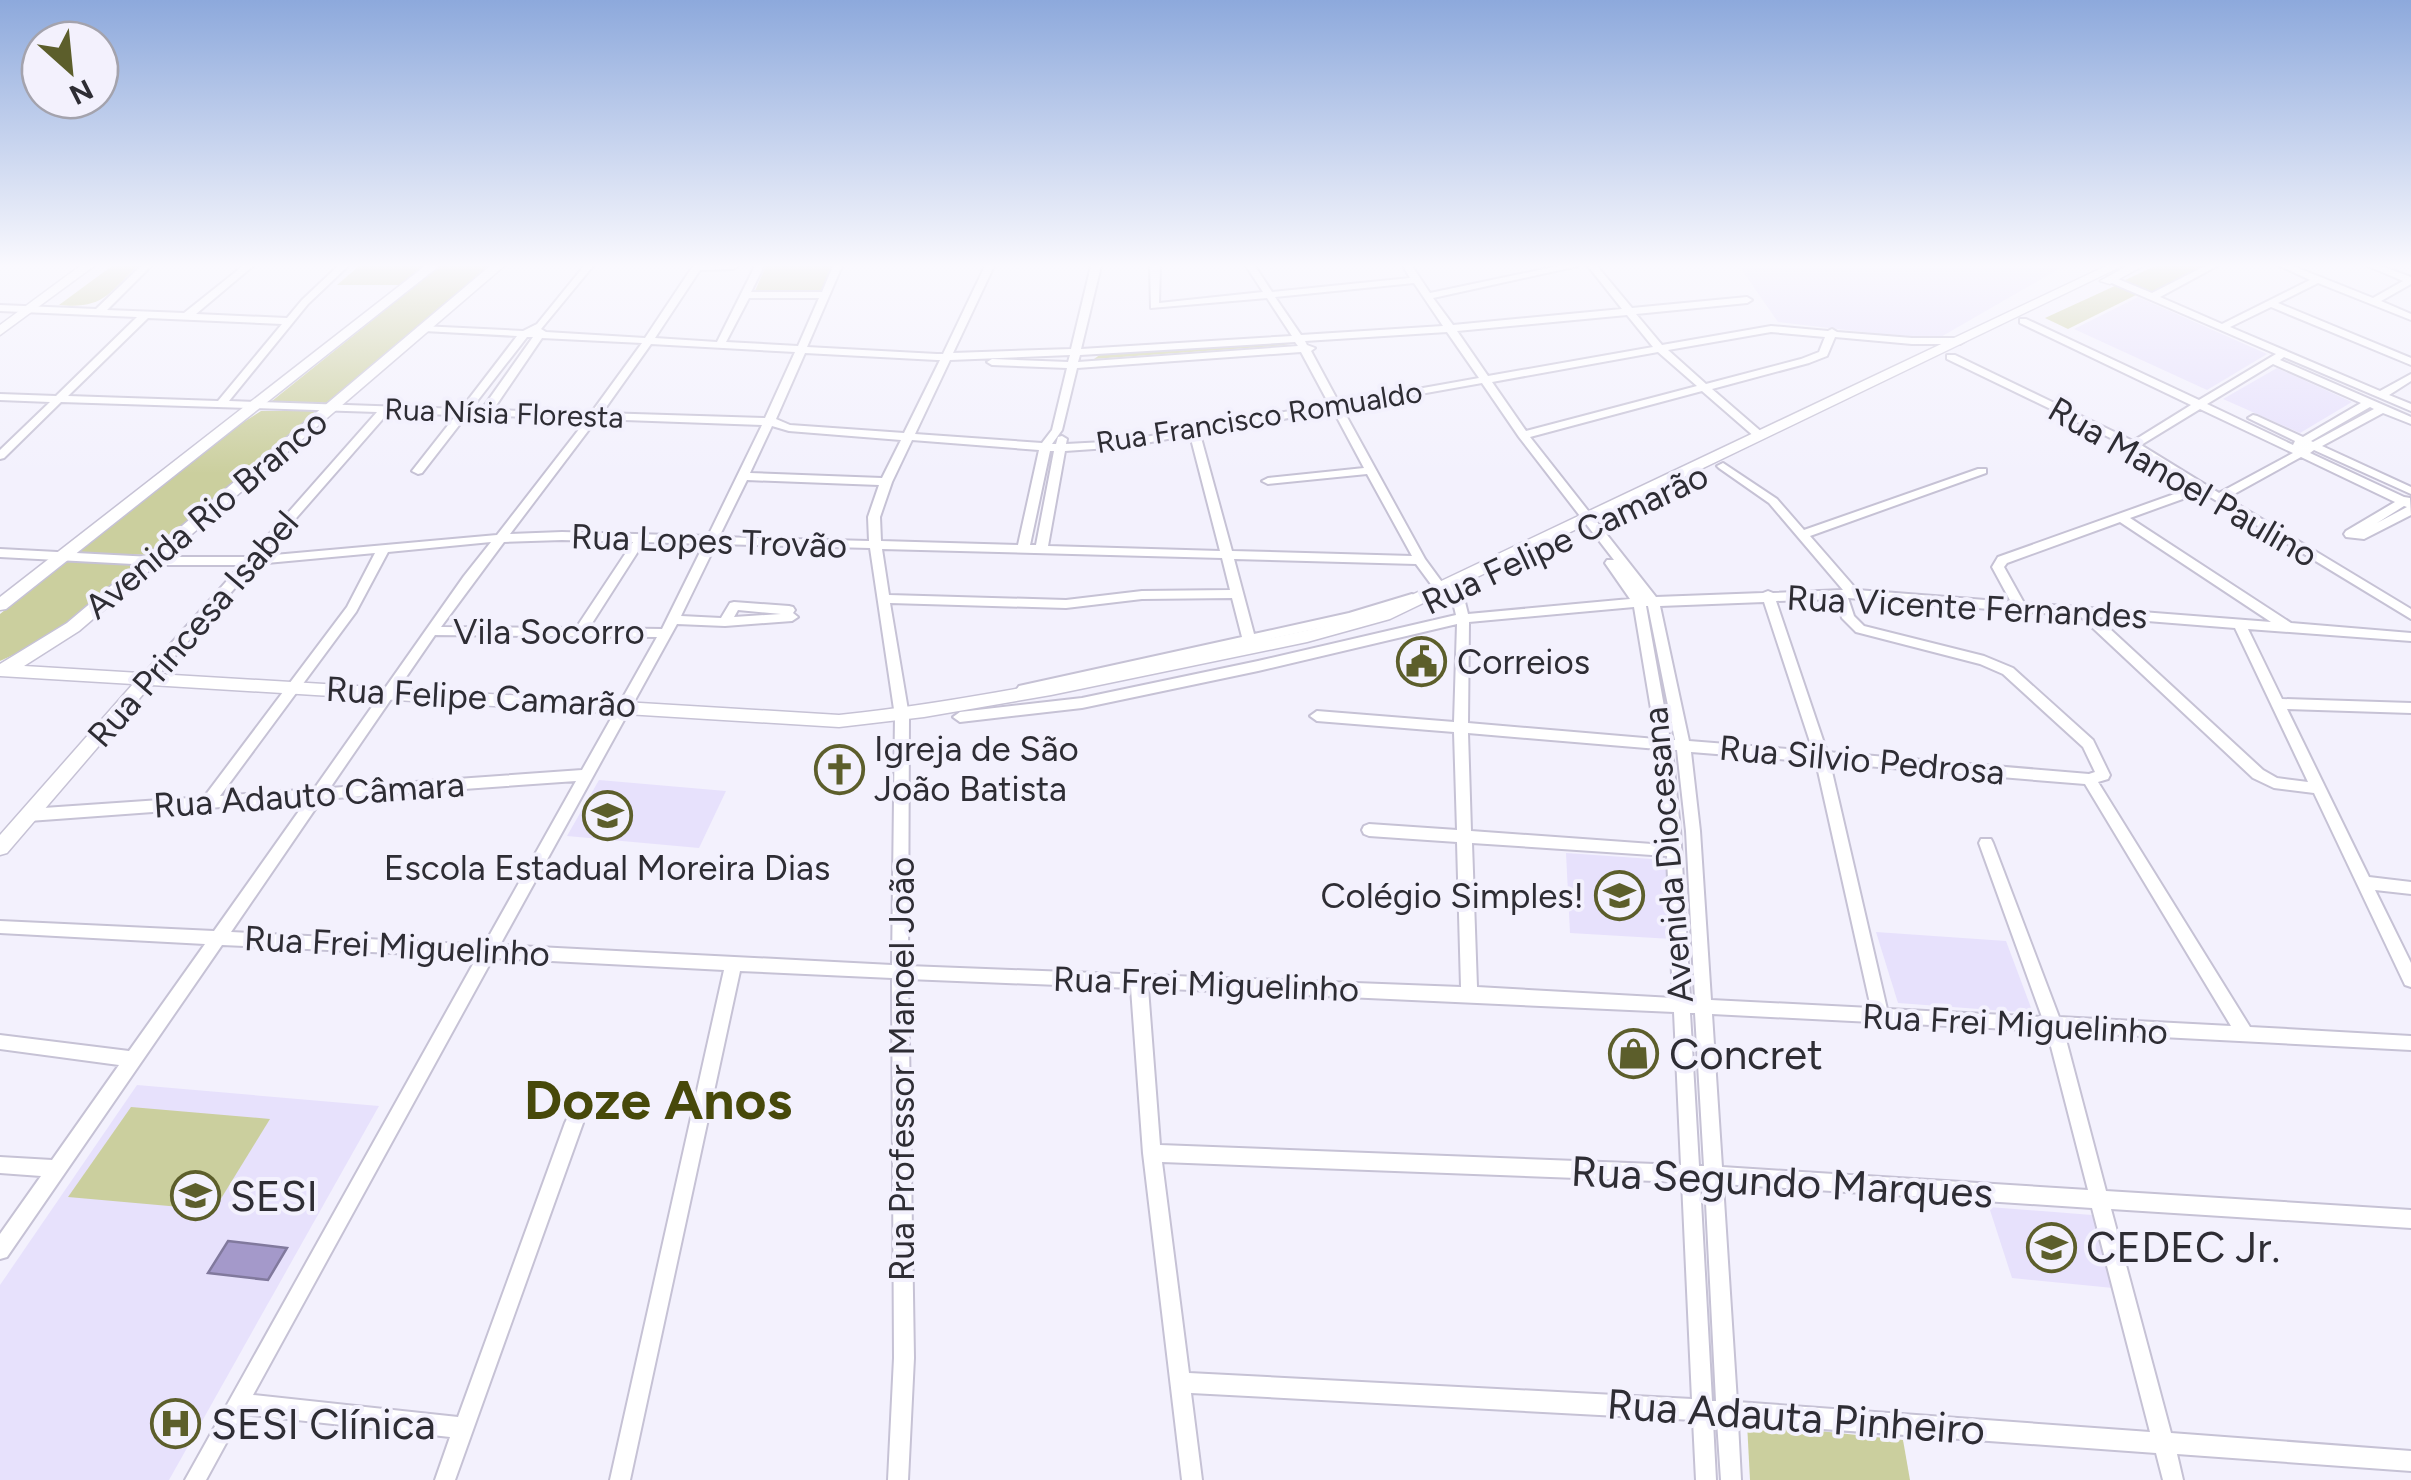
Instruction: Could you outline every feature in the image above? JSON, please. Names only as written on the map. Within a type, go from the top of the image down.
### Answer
[{"type":"main road","name":"Avenida Rio Branco","points":[[0,604],[346,335]]},
{"type":"main road","name":"Avenida Rio Branco","points":[[2,671],[62,636],[416,335]]},
{"type":"main road","name":"Rua Felipe Camarão","points":[[2,671],[902,722],[1043,696],[1388,620],[1713,466],[1973,335]]},
{"type":"main road","name":"Rua Felipe Camarão","points":[[1713,466],[1760,436],[1851,406],[1995,335]]},
{"type":"main road","points":[[1851,406],[1840,410],[1834,407],[1863,388]]},
{"type":"main road","name":"Rua Felipe Camarão","points":[[1359,627],[1448,590]]},
{"type":"main road","name":"Rua Princesa Isabel","points":[[0,848],[148,678]]},
{"type":"street","points":[[0,456],[9,440],[119,335]]},
{"type":"street","points":[[221,404],[277,335]]},
{"type":"street","points":[[418,471],[523,335]]},
{"type":"street","points":[[485,412],[538,335]]},
{"type":"street","points":[[595,335],[1072,365],[1397,335]]},
{"type":"street","points":[[0,1250],[468,578],[506,536],[651,335]]},
{"type":"street","points":[[720,345],[725,335]]},
{"type":"street","points":[[195,1480],[669,626],[808,335]]},
{"type":"street","name":"Rua Professor Manoel João","points":[[898,1480],[904,1358],[902,722],[874,516],[886,482],[956,335]]},
{"type":"street","points":[[1023,550],[1055,440],[1079,335]]},
{"type":"street","points":[[1296,335],[1420,560],[1448,590],[1463,618],[1461,728],[1469,994]]},
{"type":"street","name":"Avenida Diocesana","points":[[1454,335],[1646,602],[1683,745],[1693,832],[1716,1175],[1731,1480]]},
{"type":"street","points":[[1649,335],[1760,436]]},
{"type":"street","name":"Rua Francisco Romualdo","points":[[1055,440],[1079,445],[1195,434],[1735,335]]},
{"type":"street","points":[[1523,435],[1705,390],[1818,357],[1831,335]]},
{"type":"street","name":"Rua Francisco Romualdo","points":[[1859,335],[1912,341],[1962,340]]},
{"type":"street","points":[[2062,335],[2410,501]]},
{"type":"street","points":[[2238,335],[2369,403]]},
{"type":"street","points":[[2346,335],[2411,362]]},
{"type":"street","points":[[1912,341],[1934,354]]},
{"type":"street","points":[[945,357],[1302,344]]},
{"type":"street","name":"Rua Manoel Paulino","points":[[1951,357],[2132,445],[2411,615]]},
{"type":"street","points":[[2132,445],[2278,357]]},
{"type":"street","points":[[2278,357],[2381,402],[2411,421]]},
{"type":"street","points":[[2218,498],[2381,402],[2411,377]]},
{"type":"street","name":"Rua Nísia Floresta","points":[[0,397],[769,422],[790,428],[1055,440]]},
{"type":"street","points":[[2301,448],[2369,403],[2411,408]]},
{"type":"street","name":"Rua Princesa Isabel","points":[[148,678],[386,409]]},
{"type":"street","points":[[1195,434],[1249,638]]},
{"type":"street","points":[[1041,551],[1055,440]]},
{"type":"street","points":[[1713,466],[1773,501],[1805,534],[1847,594],[1848,618],[1860,629],[1984,660],[2008,671],[2088,744],[2096,776],[2246,1036]]},
{"type":"street","points":[[1268,482],[1372,470]]},
{"type":"street","points":[[1805,534],[1982,471]]},
{"type":"street","points":[[743,476],[886,482]]},
{"type":"street","points":[[2020,607],[1998,563],[2202,488]]},
{"type":"street","points":[[2121,517],[2289,628]]},
{"type":"street","name":"Rua Lopes Trovão","points":[[0,553],[151,562],[254,560],[506,536],[1420,560]]},
{"type":"street","points":[[580,632],[641,538]]},
{"type":"street","points":[[207,803],[352,609],[384,548]]},
{"type":"street","name":"Rua Felipe Camarão","points":[[960,711],[1448,590]]},
{"type":"street","points":[[884,599],[1066,604],[1142,596],[1238,594]]},
{"type":"street","name":"Rua Vicente Fernandes","points":[[1463,618],[1646,602],[1847,594],[2411,637]]},
{"type":"street","points":[[1768,595],[1822,758],[1882,1017]]},
{"type":"street","name":"Avenida Diocesana","points":[[1646,602],[1673,829],[1706,1480]]},
{"type":"street","points":[[2084,612],[2258,774],[2274,783],[2318,788]]},
{"type":"street","name":"Rua Felipe Camarão","points":[[960,711],[1082,702],[1463,618]]},
{"type":"street","points":[[1388,620],[1406,630]]},
{"type":"street","name":"Vila Socorro","points":[[432,631],[580,632],[725,622]]},
{"type":"street","points":[[2240,624],[2411,980]]},
{"type":"street","points":[[2278,704],[2411,708]]},
{"type":"street","name":"Rua Silvio Pedrosa","points":[[1317,716],[1822,758],[2096,776]]},
{"type":"street","name":"Rua Adauto Câmara","points":[[29,816],[588,775]]},
{"type":"street","points":[[1673,829],[1693,832]]},
{"type":"street","points":[[1368,830],[1674,851]]},
{"type":"street","points":[[1986,843],[2054,1027],[2173,1480]]},
{"type":"street","points":[[2364,882],[2411,888]]},
{"type":"street","name":"Rua Frei Miguelinho","points":[[0,927],[900,972],[1469,994],[2411,1043]]},
{"type":"street","points":[[620,1480],[734,962]]},
{"type":"street","points":[[1139,981],[1152,1153],[1192,1480]]},
{"type":"street","points":[[0,1042],[134,1059]]},
{"type":"street","points":[[445,1480],[574,1123]]},
{"type":"street","name":"Rua Segundo Marques","points":[[1152,1153],[1716,1175],[2411,1219]]},
{"type":"street","points":[[0,1165],[57,1169]]},
{"type":"street","name":"Rua Adauta Pinheiro","points":[[1180,1382],[1702,1410],[2411,1461]]},
{"type":"street","points":[[240,1404],[464,1428]]},
{"type":"shaded area","points":[[1889,335],[1944,335],[1939,338]]},
{"type":"shaded area","points":[[2087,335],[2224,335],[2267,354],[2207,390]]},
{"type":"shaded area","points":[[2277,368],[2352,402],[2300,433],[2223,399]]},
{"type":"shaded area","points":[[599,780],[726,791],[699,848],[567,836]]},
{"type":"shaded area","name":"Colégio Simples!","points":[[1566,853],[1666,860],[1672,939],[1570,933]]},
{"type":"shaded area","points":[[1876,932],[2006,941],[2033,1013],[1898,1003]]},
{"type":"shaded area","name":"SESI","points":[[137,1085],[379,1106],[169,1480],[0,1480],[0,1285]]},
{"type":"shaded area","name":"CEDEC Jr.","points":[[1989,1207],[2092,1215],[2113,1288],[2012,1278]]},
{"type":"shaded area","points":[[228,1241],[287,1248],[268,1280],[208,1273]]},
{"type":"green space","points":[[354,335],[409,335],[328,403],[272,401]]},
{"type":"green space","points":[[1288,345],[1094,359],[1101,354]]},
{"type":"green space","points":[[261,411],[320,411],[153,555],[76,553],[214,441]]},
{"type":"green space","points":[[66,561],[142,565],[65,631],[0,661],[0,614]]},
{"type":"green space","points":[[131,1107],[270,1119],[214,1210],[68,1197]]},
{"type":"green space","points":[[1747,1423],[1903,1440],[1910,1480],[1750,1480]]},
{"type":"place","name":"Correios","points":[[1422,662]]},
{"type":"place","name":"Igreja de São João Batista","points":[[839,769]]},
{"type":"place","name":"Escola Estadual Moreira Dias","points":[[607,816]]},
{"type":"place","name":"Colégio Simples!","points":[[1619,896]]},
{"type":"place","name":"Concret","points":[[1634,1054]]},
{"type":"place","name":"SESI","points":[[195,1196]]},
{"type":"place","name":"CEDEC Jr.","points":[[2051,1247]]},
{"type":"place","name":"SESI Clínica","points":[[176,1424]]},
{"type":"district","name":"Doze Anos","points":[[658,1100]]}]
